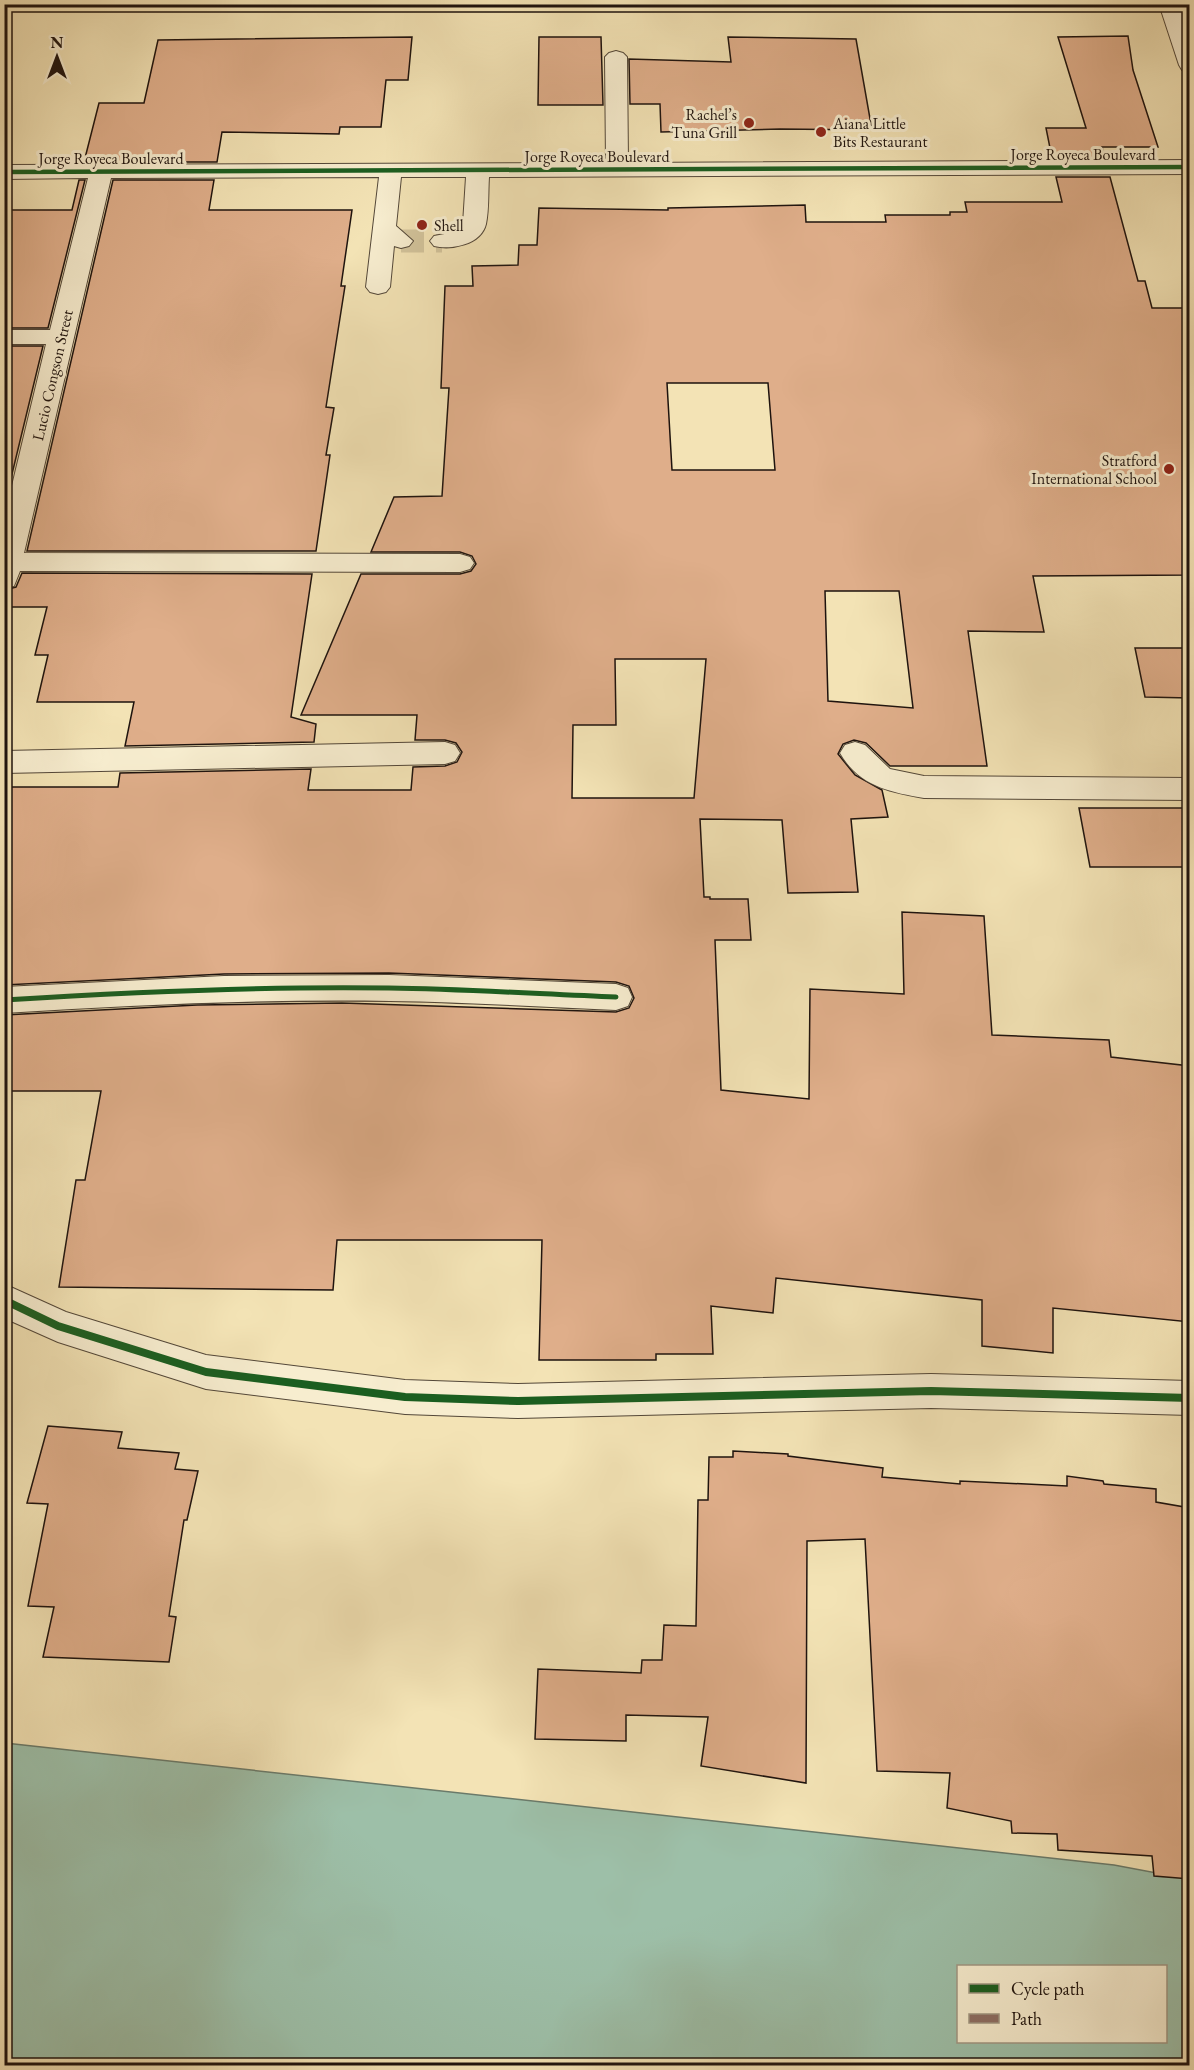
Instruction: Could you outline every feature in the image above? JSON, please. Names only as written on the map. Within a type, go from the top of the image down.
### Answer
[{"type":"street","points":[[1169,4],[1190,65]]},
{"type":"street","points":[[616,57],[617,170]]},
{"type":"street","name":"Jorge Royeca Boulevard","points":[[4,172],[1190,167]]},
{"type":"street","points":[[378,287],[392,234],[391,169]]},
{"type":"street","points":[[442,241],[462,238],[474,226],[478,169]]},
{"type":"street","name":"Lucio Congson Street","points":[[7,570],[60,337],[101,172]]},
{"type":"street","points":[[4,337],[60,337]]},
{"type":"street","points":[[7,570],[460,563]]},
{"type":"street","points":[[4,762],[445,753]]},
{"type":"street","points":[[855,753],[880,777],[924,787],[1190,789]]},
{"type":"street","points":[[4,1000],[268,989],[443,989],[616,997]]},
{"type":"street","points":[[4,1300],[58,1326],[206,1372],[405,1397],[518,1401],[931,1391],[1190,1398]]},
{"type":"shaded area","points":[[5,1743],[1114,1865],[1189,1879],[1189,2065],[5,2066]]},
{"type":"building","points":[[1128,36],[1133,70],[1158,147],[1102,147],[1105,158],[1052,158],[1046,128],[1086,128],[1058,37]]},
{"type":"building","points":[[412,37],[408,80],[386,80],[381,127],[340,127],[339,134],[222,132],[217,162],[84,162],[99,103],[144,103],[158,40]]},
{"type":"building","points":[[539,37],[601,37],[603,105],[538,105]]},
{"type":"building","points":[[728,37],[856,39],[872,130],[780,129],[661,132],[660,104],[630,104],[629,59],[731,62]]},
{"type":"building","points":[[1056,177],[1110,177],[1138,281],[1145,281],[1152,308],[1190,308],[1190,575],[1033,576],[1044,632],[968,631],[987,766],[890,766],[866,743],[854,740],[843,744],[838,754],[855,775],[882,790],[888,817],[851,819],[858,892],[788,893],[782,820],[700,819],[704,897],[748,899],[751,940],[715,940],[721,1090],[809,1099],[810,989],[904,994],[902,912],[984,916],[992,1035],[1109,1040],[1111,1057],[1190,1066],[1190,1322],[1053,1308],[1053,1353],[982,1346],[982,1300],[776,1278],[773,1313],[711,1306],[713,1354],[656,1354],[656,1360],[539,1360],[542,1240],[337,1240],[333,1290],[59,1287],[76,1180],[85,1180],[101,1091],[4,1091],[4,1015],[197,1005],[342,1003],[616,1012],[629,1008],[634,998],[629,986],[616,982],[389,973],[224,974],[4,985],[4,787],[118,787],[120,773],[311,769],[308,790],[411,790],[413,767],[445,766],[457,762],[462,752],[456,743],[445,740],[415,740],[417,715],[301,715],[361,574],[460,574],[471,571],[476,564],[472,556],[460,552],[371,552],[394,497],[442,496],[449,388],[441,388],[445,286],[473,286],[472,266],[518,265],[519,245],[537,245],[539,208],[668,210],[668,208],[805,205],[806,222],[886,222],[885,215],[950,215],[950,212],[967,212],[965,202],[1062,202]],"holes":[[[667,383],[768,383],[775,470],[672,470]],[[825,591],[899,591],[913,708],[828,701]],[[615,659],[706,659],[694,798],[572,798],[573,725],[616,725]]]},
{"type":"building","points":[[79,180],[85,180],[48,328],[4,328],[4,210],[72,210]]},
{"type":"building","points":[[113,180],[214,180],[209,210],[352,210],[341,286],[345,286],[326,407],[334,408],[326,455],[330,455],[316,551],[27,551]]},
{"type":"building","points":[[4,346],[43,346],[4,507]]},
{"type":"building","points":[[22,573],[312,574],[291,717],[316,724],[314,742],[125,746],[134,702],[37,702],[48,655],[35,655],[47,607],[4,607],[4,590],[16,587]]},
{"type":"building","points":[[1135,648],[1190,648],[1190,698],[1145,697]]},
{"type":"building","points":[[1079,808],[1190,808],[1190,867],[1090,867]]},
{"type":"building","points":[[48,1426],[122,1432],[118,1448],[179,1453],[175,1469],[198,1471],[187,1520],[184,1520],[169,1616],[176,1617],[169,1662],[43,1657],[54,1607],[28,1606],[48,1504],[27,1503]]},
{"type":"building","points":[[733,1451],[788,1454],[788,1456],[883,1468],[882,1477],[960,1484],[960,1481],[1067,1486],[1067,1476],[1103,1481],[1104,1484],[1156,1489],[1156,1502],[1190,1508],[1190,1879],[1154,1876],[1152,1856],[1058,1850],[1057,1834],[1012,1833],[1011,1821],[947,1808],[950,1773],[877,1771],[865,1539],[807,1541],[806,1783],[701,1766],[708,1717],[626,1715],[626,1741],[535,1739],[538,1669],[641,1673],[642,1660],[662,1660],[664,1625],[696,1626],[698,1500],[708,1500],[709,1457],[733,1457]]},
{"type":"tunnel","points":[[401,241],[442,241]]},
{"type":"marked path","points":[[4,561],[9,562]]},
{"type":"cycle path","points":[[4,172],[1190,167]]},
{"type":"cycle path","points":[[4,1000],[169,991],[334,987],[444,989],[616,997]]},
{"type":"cycle path","points":[[4,1300],[58,1326],[206,1372],[405,1397],[518,1401],[931,1391],[1190,1398]]},
{"type":"place","name":"Rachel’s Tuna Grill","points":[[749,123]]},
{"type":"place","name":"Aiana Little Bits Restaurant","points":[[821,132]]},
{"type":"place","name":"Shell","points":[[422,225]]},
{"type":"place","name":"Stratford International School","points":[[1169,469]]}]
